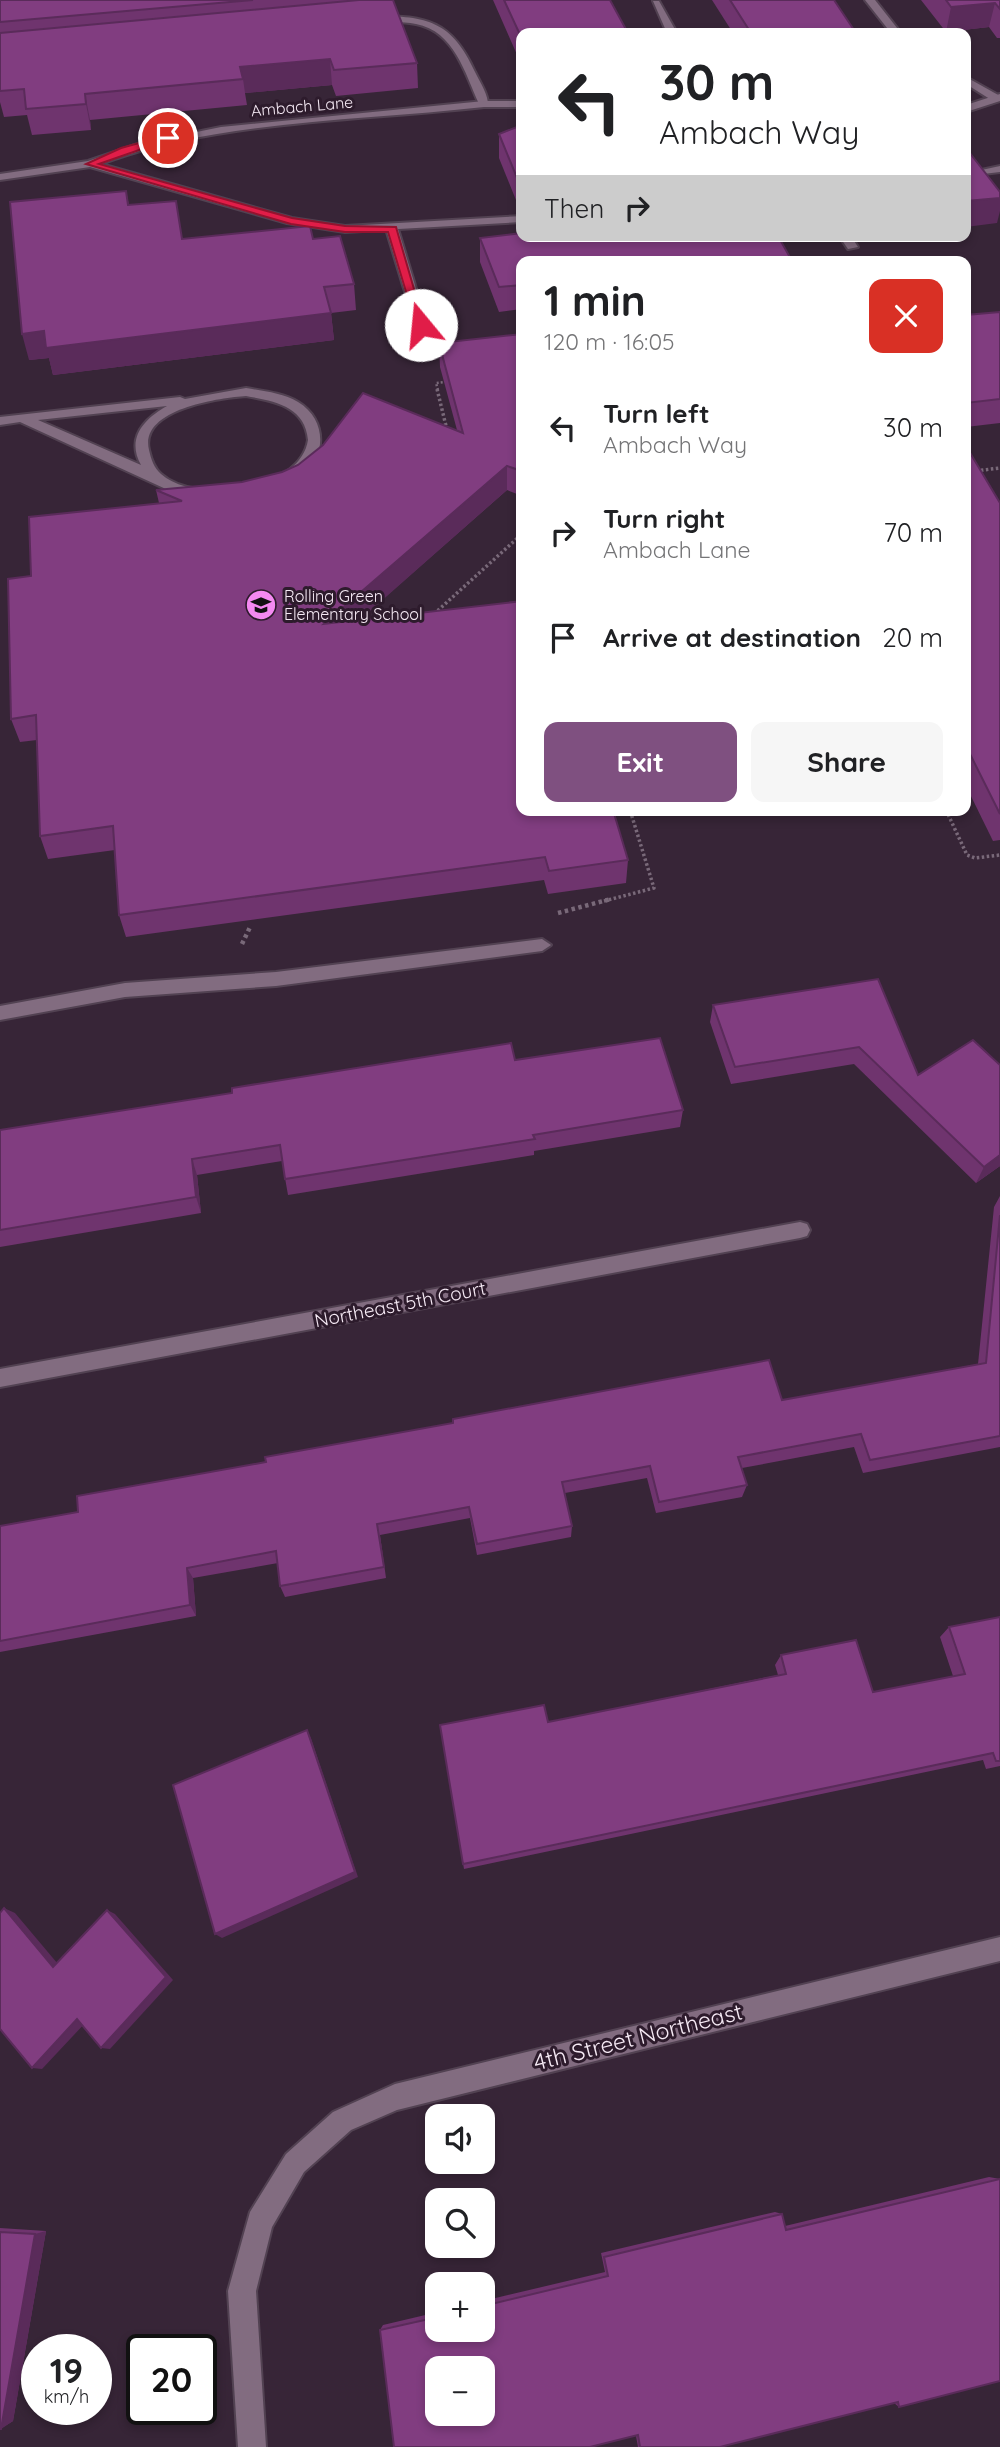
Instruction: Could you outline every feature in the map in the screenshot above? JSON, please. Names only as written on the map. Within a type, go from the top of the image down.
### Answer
[{"type":"street","points":[[870,0],[892,28]]},
{"type":"street","points":[[656,3],[669,28]]},
{"type":"street","points":[[364,20],[414,19],[445,30],[461,52],[484,104]]},
{"type":"street","points":[[971,83],[998,98]]},
{"type":"street","points":[[971,107],[998,98]]},
{"type":"street","name":"Ambach Lane","points":[[90,164],[124,150],[194,134],[484,104],[516,104]]},
{"type":"street","points":[[0,177],[90,164],[304,224],[345,229],[392,229],[516,219]]},
{"type":"street","points":[[983,171],[1000,169]]},
{"type":"street","points":[[392,229],[421,325]]},
{"type":"street","points":[[0,421],[22,418],[188,400],[216,393],[246,392],[274,397],[296,407],[311,421],[317,438],[312,456],[296,473],[285,479],[243,493],[212,495],[183,489],[22,418]]},
{"type":"street","points":[[160,478],[145,463],[141,449],[144,435],[154,421],[188,400]]},
{"type":"street","points":[[0,1013],[125,990],[276,979],[542,945]]},
{"type":"street","name":"Northeast 5th Court","points":[[0,1378],[800,1230]]},
{"type":"street","name":"4th Street Northeast","points":[[252,2447],[242,2291],[260,2222],[295,2163],[342,2121],[395,2096],[1000,1950]]},
{"type":"path","points":[[440,436],[448,429],[436,383],[444,383]]},
{"type":"path","points":[[445,415],[454,415]]},
{"type":"path","points":[[971,472],[1000,468]]},
{"type":"path","points":[[976,471],[982,481]]},
{"type":"path","points":[[425,622],[516,539]]},
{"type":"path","points":[[546,916],[654,888],[632,816]]},
{"type":"path","points":[[949,816],[967,855],[975,858],[1000,855]]},
{"type":"building","points":[[0,0],[253,0],[0,22]]},
{"type":"building","points":[[359,0],[393,0],[417,63],[334,70],[330,59],[240,67],[243,79],[85,94],[86,104],[26,109],[24,89],[0,91],[0,33]]},
{"type":"building","points":[[504,0],[610,0],[625,28],[517,28]]},
{"type":"building","points":[[730,0],[834,0],[853,28],[748,28]]},
{"type":"building","points":[[946,0],[1000,0],[1000,9],[995,3],[951,7]]},
{"type":"building","points":[[516,127],[516,175],[499,134]]},
{"type":"building","points":[[971,154],[1000,192],[1000,198],[971,201]]},
{"type":"building","points":[[126,191],[128,205],[176,201],[182,239],[310,226],[313,239],[340,236],[354,284],[324,287],[331,313],[46,348],[44,331],[22,334],[10,202]]},
{"type":"building","points":[[516,234],[516,242],[781,242],[789,256],[516,256],[516,286],[499,287],[480,238]]},
{"type":"building","points":[[1000,312],[1000,399],[971,402],[971,315]]},
{"type":"building","points":[[516,335],[516,469],[507,466],[324,624],[516,602],[516,816],[615,816],[628,860],[549,871],[545,857],[119,915],[113,826],[40,836],[36,715],[11,719],[8,579],[31,576],[29,517],[182,501],[156,490],[242,482],[282,472],[298,465],[323,445],[363,393],[463,433],[439,343]]},
{"type":"building","points":[[971,454],[1000,503],[1000,814],[971,756]]},
{"type":"building","points":[[878,979],[918,1075],[973,1040],[1000,1065],[1000,1155],[984,1167],[859,1047],[735,1067],[713,1005]]},
{"type":"building","points":[[660,1038],[683,1110],[533,1135],[535,1139],[285,1179],[280,1145],[192,1159],[196,1197],[0,1230],[0,1130],[232,1093],[232,1088],[511,1043],[515,1060]]},
{"type":"building","points":[[1000,1215],[1000,1436],[870,1460],[861,1434],[738,1457],[747,1485],[659,1502],[650,1466],[562,1482],[572,1526],[477,1544],[469,1507],[377,1524],[384,1567],[280,1586],[276,1551],[187,1568],[190,1605],[0,1641],[0,1526],[78,1512],[77,1496],[266,1462],[265,1457],[453,1423],[453,1419],[769,1360],[782,1400],[986,1363]]},
{"type":"building","points":[[1000,1617],[1000,1761],[996,1761],[993,1753],[463,1864],[440,1725],[544,1705],[548,1722],[786,1674],[781,1655],[856,1640],[873,1692],[965,1674],[949,1627]]},
{"type":"building","points":[[307,1730],[355,1872],[215,1934],[173,1785]]},
{"type":"building","points":[[4,1908],[53,1967],[107,1910],[166,1977],[101,2048],[77,2019],[32,2068],[0,2029],[0,1913]]},
{"type":"building","points":[[1000,2179],[1000,2381],[899,2407],[898,2402],[720,2447],[640,2447],[638,2435],[590,2447],[394,2447],[380,2330],[425,2320],[425,2342],[495,2342],[495,2303],[608,2276],[604,2257],[782,2214],[786,2230]]},
{"type":"building","points":[[0,2232],[35,2234],[1,2429],[0,2429]]},
{"type":"place","name":"Rolling Green Elementary School","points":[[261,605]]},
{"type":"route","points":[[168,138],[124,150],[90,164],[291,221],[345,229],[392,229],[421,325]]}]
